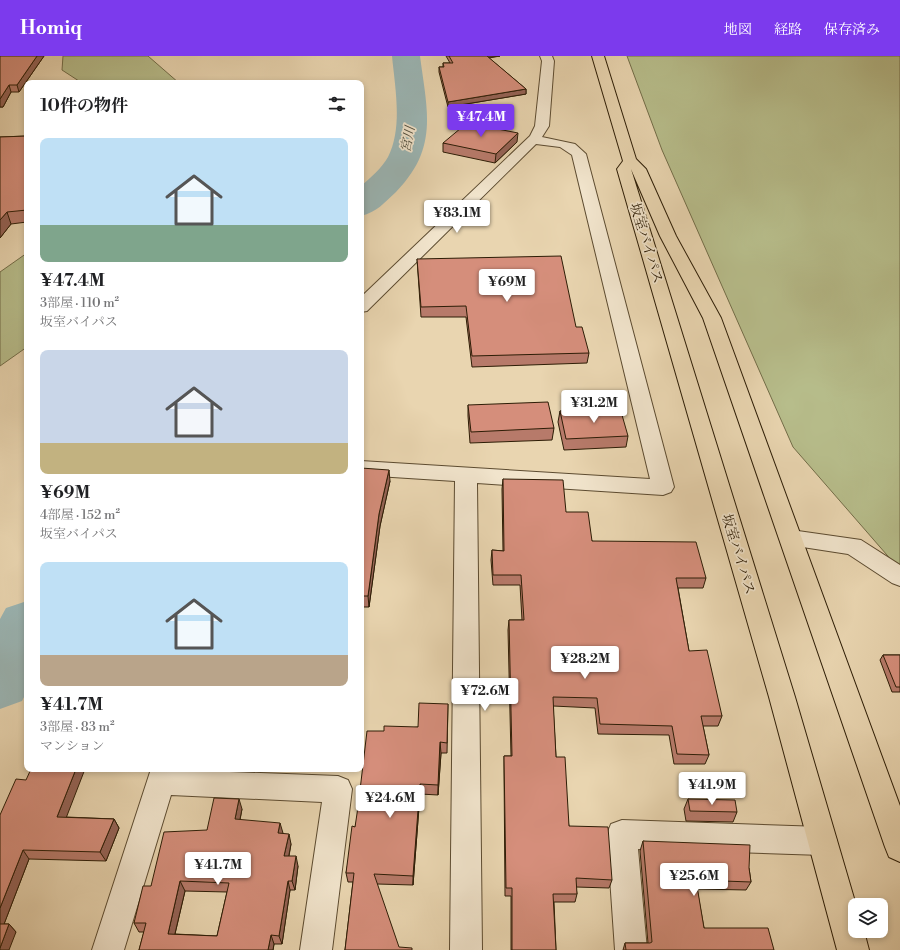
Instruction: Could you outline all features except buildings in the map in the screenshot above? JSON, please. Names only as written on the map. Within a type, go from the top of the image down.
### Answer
[{"type":"highway","name":"坂室バイパス","points":[[598,56],[630,161],[638,168],[668,236],[712,318],[900,847]]},
{"type":"highway","name":"坂室バイパス","points":[[630,161],[624,169],[780,690],[852,950]]},
{"type":"street","points":[[364,304],[534,140],[542,126],[546,68],[548,61],[546,56]]},
{"type":"street","points":[[364,468],[663,487],[579,154],[576,150],[563,144],[534,140]]},
{"type":"street","points":[[466,475],[466,950]]},
{"type":"street","points":[[791,538],[853,546],[900,577]]},
{"type":"street","points":[[108,950],[163,775],[338,789],[316,950]]},
{"type":"street","points":[[631,950],[622,834],[822,841]]},
{"type":"green space","points":[[63,56],[148,56],[176,80],[77,80],[62,70]]},
{"type":"green space","points":[[627,56],[900,56],[900,570],[793,447],[662,150]]},
{"type":"green space","points":[[24,255],[24,349],[0,366],[0,272]]},
{"type":"waterway","name":"宮川","points":[[364,202],[385,183],[398,168],[405,156],[409,143],[411,129],[411,98],[406,56]]},
{"type":"waterway","name":"宮川","points":[[0,682],[24,631]]}]
